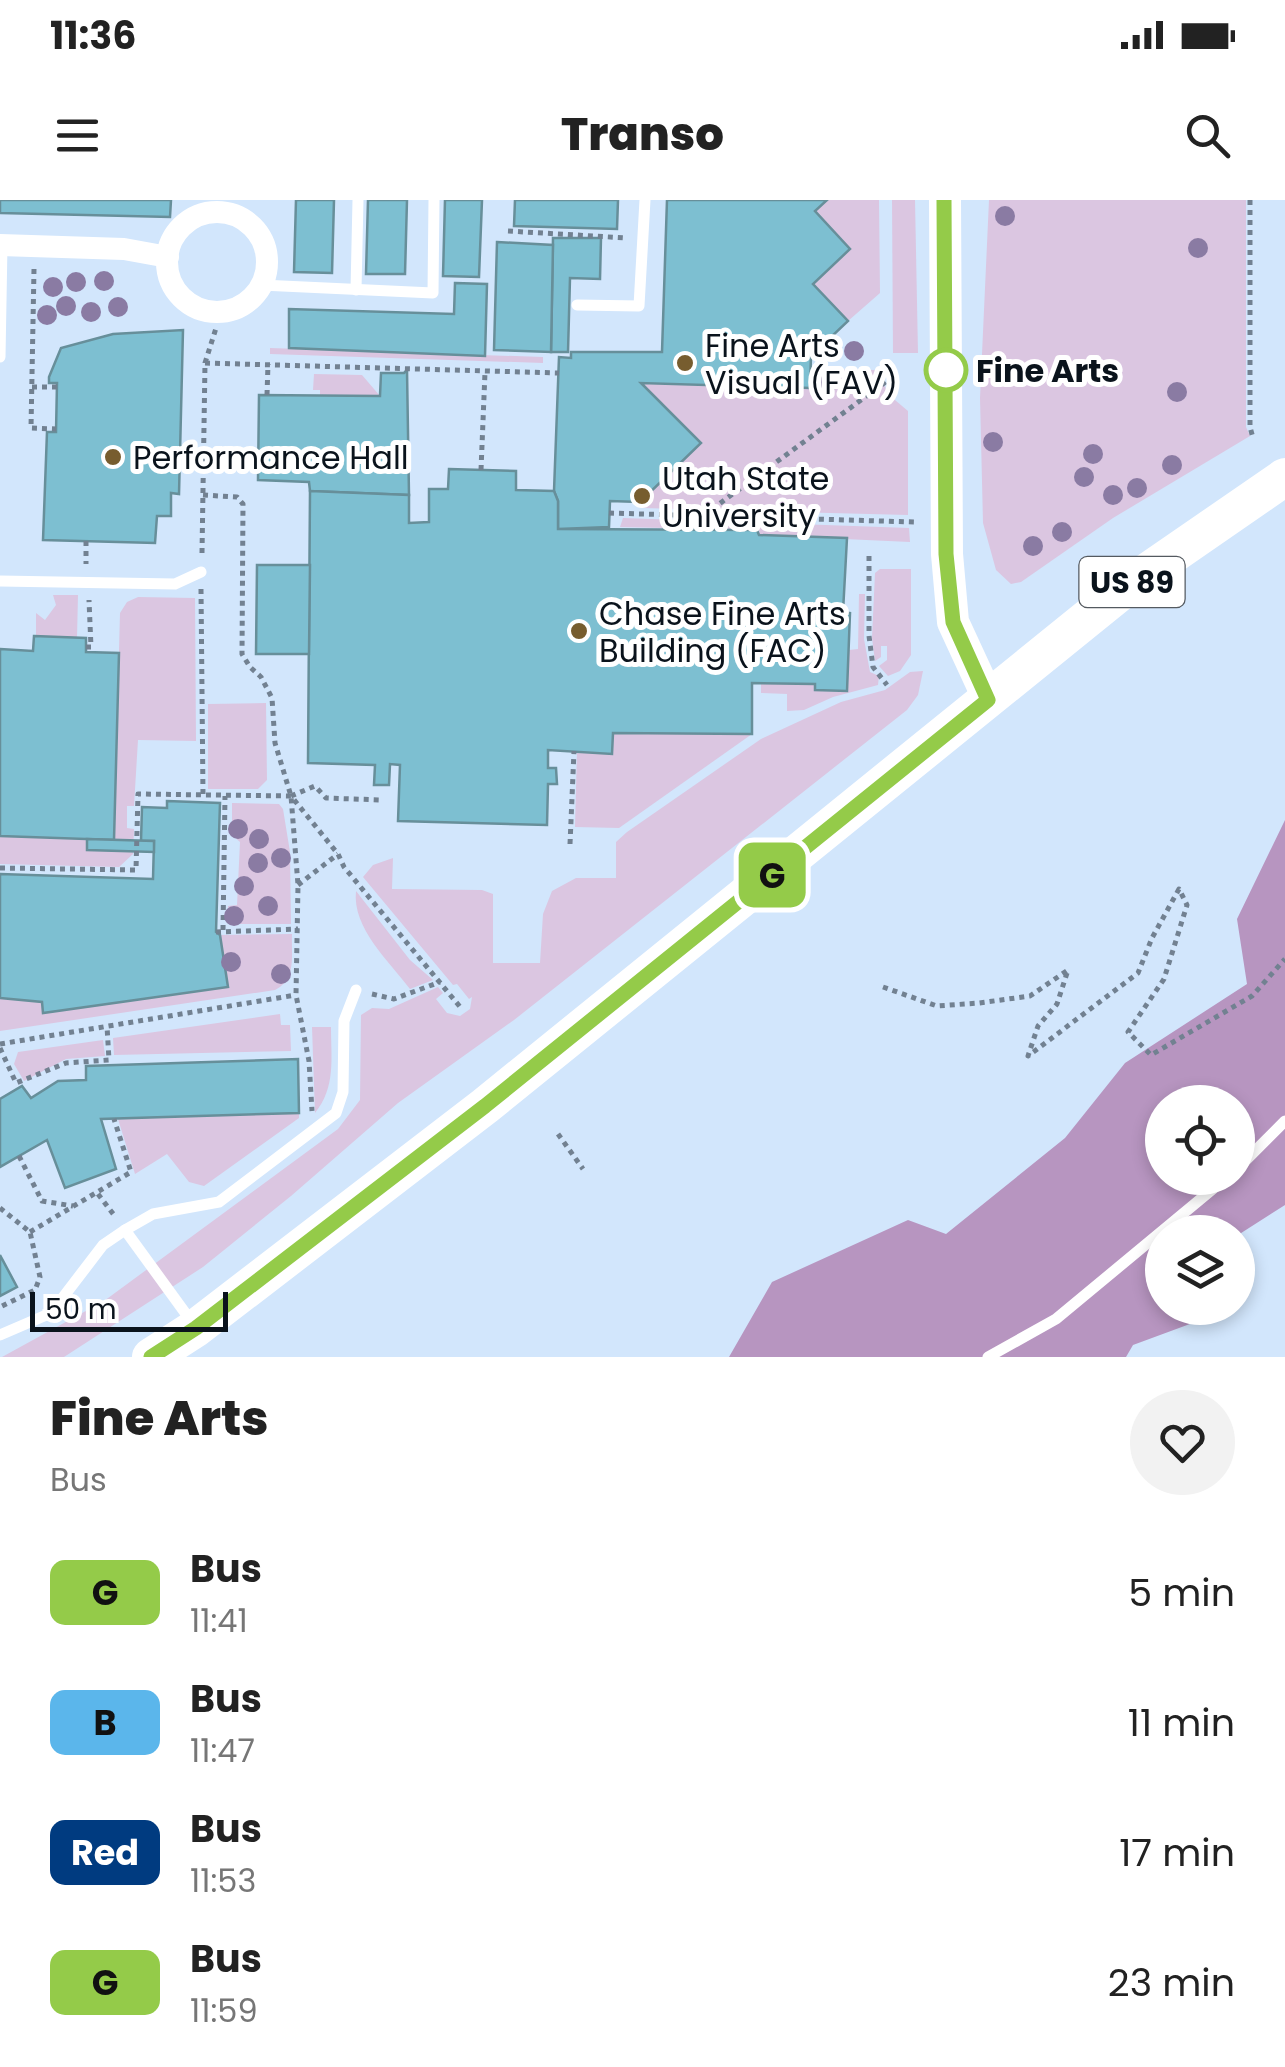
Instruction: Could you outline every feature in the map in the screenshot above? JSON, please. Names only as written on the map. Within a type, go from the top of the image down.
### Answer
[{"type":"main road","points":[[944,200],[946,554],[953,622],[988,700]]},
{"type":"main road","name":"US 89","points":[[150,1357],[196,1328],[485,1106],[1130,584],[1285,477]]},
{"type":"street","points":[[225,206],[248,223],[263,242],[267,266],[262,285],[248,301],[217,312],[186,301],[169,274],[168,257],[176,234],[190,220],[225,206]]},
{"type":"street","points":[[1,245],[124,250],[168,257]]},
{"type":"lane","points":[[356,290],[358,200]]},
{"type":"lane","points":[[262,285],[433,293],[434,200]]},
{"type":"lane","points":[[576,305],[638,306],[645,200]]},
{"type":"lane","points":[[0,356],[1,245]]},
{"type":"lane","points":[[0,581],[175,584],[201,572]]},
{"type":"lane","points":[[0,1335],[51,1313],[103,1245],[124,1230],[153,1214],[219,1202],[336,1114],[343,1092],[344,1021],[356,990]]},
{"type":"lane","points":[[1255,1151],[1285,1121]]},
{"type":"lane","points":[[988,1357],[1056,1318],[1205,1195]]},
{"type":"lane","points":[[124,1230],[196,1328]]},
{"type":"path","points":[[1250,200],[1250,427],[1254,438]]},
{"type":"path","points":[[508,232],[631,238]]},
{"type":"path","points":[[34,266],[31,428],[56,429]]},
{"type":"path","points":[[205,362],[559,374]]},
{"type":"path","points":[[267,395],[268,364]]},
{"type":"path","points":[[481,470],[485,372]]},
{"type":"path","points":[[702,516],[887,382]]},
{"type":"path","points":[[32,387],[56,387]]},
{"type":"path","points":[[203,495],[237,497],[243,504],[242,654],[262,677],[272,698],[275,744],[291,796],[298,886],[296,995],[309,1061],[312,1114]]},
{"type":"path","points":[[609,513],[915,522]]},
{"type":"path","points":[[869,556],[873,667],[888,685]]},
{"type":"path","points":[[570,844],[574,751]]},
{"type":"path","points":[[0,868],[136,870],[138,794],[291,796],[315,786],[326,798],[382,800]]},
{"type":"path","points":[[225,796],[220,931],[298,929]]},
{"type":"path","points":[[291,796],[461,1008]]},
{"type":"path","points":[[298,886],[338,854]]},
{"type":"path","points":[[883,987],[937,1006],[979,1003],[1030,996],[1068,970],[1057,1004],[1038,1026],[1028,1056],[1138,973],[1178,889],[1188,905],[1164,979],[1128,1032],[1151,1055],[1252,996],[1285,959]]},
{"type":"path","points":[[356,990],[394,999],[440,982]]},
{"type":"path","points":[[107,1026],[109,1063],[66,1063],[16,1086],[0,1046],[107,1026],[296,995]]},
{"type":"path","points":[[30,1232],[131,1172],[114,1119]]},
{"type":"path","points":[[558,1134],[583,1168]]},
{"type":"path","points":[[19,1156],[42,1200],[76,1206]]},
{"type":"path","points":[[98,1194],[124,1230]]},
{"type":"path","points":[[0,1208],[30,1232],[40,1277],[34,1290],[0,1307]]},
{"type":"shaded area","points":[[827,200],[879,200],[880,293],[848,321],[813,284],[850,249],[815,211]]},
{"type":"shaded area","points":[[892,200],[915,200],[918,353],[893,353]]},
{"type":"shaded area","points":[[989,200],[1246,200],[1246,427],[1250,436],[1113,518],[1021,582],[1011,584],[996,570],[983,523],[980,398]]},
{"type":"shaded area","points":[[270,348],[543,357],[543,363],[270,354]]},
{"type":"shaded area","points":[[811,369],[877,370],[889,395],[908,411],[908,515],[642,508],[640,502],[701,443],[641,383],[809,388]]},
{"type":"shaded area","points":[[314,374],[362,375],[380,396],[320,396],[320,390],[313,390]]},
{"type":"shaded area","points":[[623,518],[909,528],[910,542],[759,535],[757,530],[620,527]]},
{"type":"shaded area","points":[[880,569],[911,569],[911,655],[900,671],[888,676],[879,666],[887,660],[887,646],[881,646],[881,657],[875,661],[872,638],[875,573]]},
{"type":"shaded area","points":[[859,594],[865,594],[864,639],[870,672],[879,676],[878,685],[833,697],[804,710],[787,711],[787,694],[761,693],[761,683],[815,684],[816,690],[847,691],[849,650],[858,649]]},
{"type":"shaded area","points":[[53,595],[78,595],[77,638],[36,636],[36,613],[45,620],[56,605]]},
{"type":"shaded area","points":[[138,597],[195,598],[196,741],[138,740],[134,806],[127,806],[127,828],[134,829],[133,854],[119,867],[0,864],[0,836],[114,840],[120,613],[127,602]]},
{"type":"shaded area","points":[[923,671],[918,695],[907,710],[514,1020],[398,1103],[203,1267],[64,1357],[2,1357],[104,1301],[338,1129],[360,1100],[361,1015],[372,1008],[389,1009],[438,987],[443,993],[436,999],[447,1013],[460,1016],[470,1009],[472,997],[469,999],[457,984],[453,985],[363,877],[373,865],[393,858],[392,889],[482,890],[493,894],[493,963],[540,963],[543,914],[552,891],[576,878],[616,878],[616,842],[627,832],[761,739],[841,702],[885,690],[910,672]]},
{"type":"shaded area","points":[[266,703],[267,780],[258,789],[208,789],[208,704]]},
{"type":"shaded area","points":[[613,733],[752,734],[619,828],[575,827],[577,751]]},
{"type":"shaded area","points":[[232,803],[279,804],[283,809],[290,852],[291,924],[229,924],[228,906],[237,905],[240,842],[232,835]]},
{"type":"shaded area","points":[[1285,820],[1285,1205],[1255,1224],[1255,1215],[1145,1215],[1145,1325],[1187,1325],[1133,1345],[1126,1357],[729,1357],[772,1282],[908,1220],[946,1234],[1065,1138],[1125,1063],[1247,984],[1237,919]]},
{"type":"shaded area","points":[[356,891],[410,960],[433,980],[410,989],[366,931],[356,905]]},
{"type":"shaded area","points":[[292,934],[290,973],[275,990],[0,1031],[0,998],[42,1002],[43,1013],[227,987],[220,935]]},
{"type":"shaded area","points":[[280,1014],[281,1025],[290,1025],[291,1051],[114,1055],[113,1038]]},
{"type":"shaded area","points":[[312,1027],[331,1027],[329,1083],[315,1113]]},
{"type":"shaded area","points":[[103,1040],[105,1056],[66,1059],[24,1081],[14,1064],[18,1052]]},
{"type":"shaded area","points":[[299,1113],[299,1118],[204,1186],[189,1182],[167,1154],[135,1174],[118,1119]]},
{"type":"building","points":[[0,200],[171,200],[170,217],[0,213]]},
{"type":"building","points":[[296,200],[334,200],[332,273],[294,272]]},
{"type":"building","points":[[368,200],[407,200],[405,274],[366,274]]},
{"type":"building","points":[[445,200],[482,200],[479,277],[443,276]]},
{"type":"building","points":[[515,200],[618,200],[617,229],[514,226]]},
{"type":"building","name":"Fine Arts Visual (FAV)","points":[[667,200],[827,200],[815,211],[850,249],[813,284],[848,321],[811,356],[810,388],[641,383],[701,443],[640,502],[610,501],[609,527],[558,529],[554,491],[559,357],[571,358],[571,352],[662,352]]},
{"type":"building","points":[[553,238],[601,238],[600,279],[570,278],[568,352],[551,352]]},
{"type":"building","points":[[497,242],[553,245],[551,352],[494,350]]},
{"type":"building","points":[[455,283],[487,284],[485,356],[289,348],[289,309],[454,314]]},
{"type":"building","name":"Performance Hall","points":[[183,330],[179,494],[171,493],[171,516],[157,516],[155,543],[43,540],[47,432],[56,432],[57,383],[49,383],[49,377],[61,348],[113,334]]},
{"type":"building","points":[[407,370],[409,495],[310,491],[309,482],[258,480],[259,395],[380,396],[381,373]]},
{"type":"building","name":"Chase Fine Arts Building (FAC)","points":[[449,469],[516,471],[516,490],[554,491],[558,529],[757,530],[759,535],[847,538],[843,612],[850,613],[847,691],[815,690],[815,684],[752,683],[752,734],[613,733],[612,754],[548,750],[548,768],[556,768],[557,784],[548,784],[547,825],[398,821],[400,765],[390,764],[389,785],[374,785],[375,765],[308,763],[310,491],[409,495],[409,523],[429,522],[429,489],[448,489]]},
{"type":"building","points":[[257,565],[310,565],[309,654],[256,654]]},
{"type":"building","points":[[34,636],[86,638],[86,652],[119,653],[114,840],[0,836],[0,649],[33,651]]},
{"type":"building","points":[[167,801],[220,803],[216,932],[220,935],[228,987],[43,1013],[42,1002],[0,998],[0,874],[153,879],[154,841],[141,841],[142,807],[167,808]]},
{"type":"building","points":[[87,839],[154,841],[154,852],[87,850]]},
{"type":"building","points":[[298,1059],[299,1113],[101,1119],[116,1169],[65,1188],[47,1140],[0,1167],[0,1099],[22,1086],[31,1098],[58,1081],[86,1080],[86,1066]]},
{"type":"building","points":[[0,1255],[17,1287],[0,1296]]},
{"type":"bus line","name":"G","points":[[151,1357],[196,1328],[485,1106],[988,700],[953,622],[946,554],[944,200]]},
{"type":"place","name":"Fine Arts Visual (FAV)","points":[[685,363]]},
{"type":"place","name":"Fine Arts","points":[[946,370]]},
{"type":"place","name":"Performance Hall","points":[[113,457]]},
{"type":"place","name":"Utah State University","points":[[642,496]]},
{"type":"place","name":"Chase Fine Arts Building (FAC)","points":[[579,631]]}]
